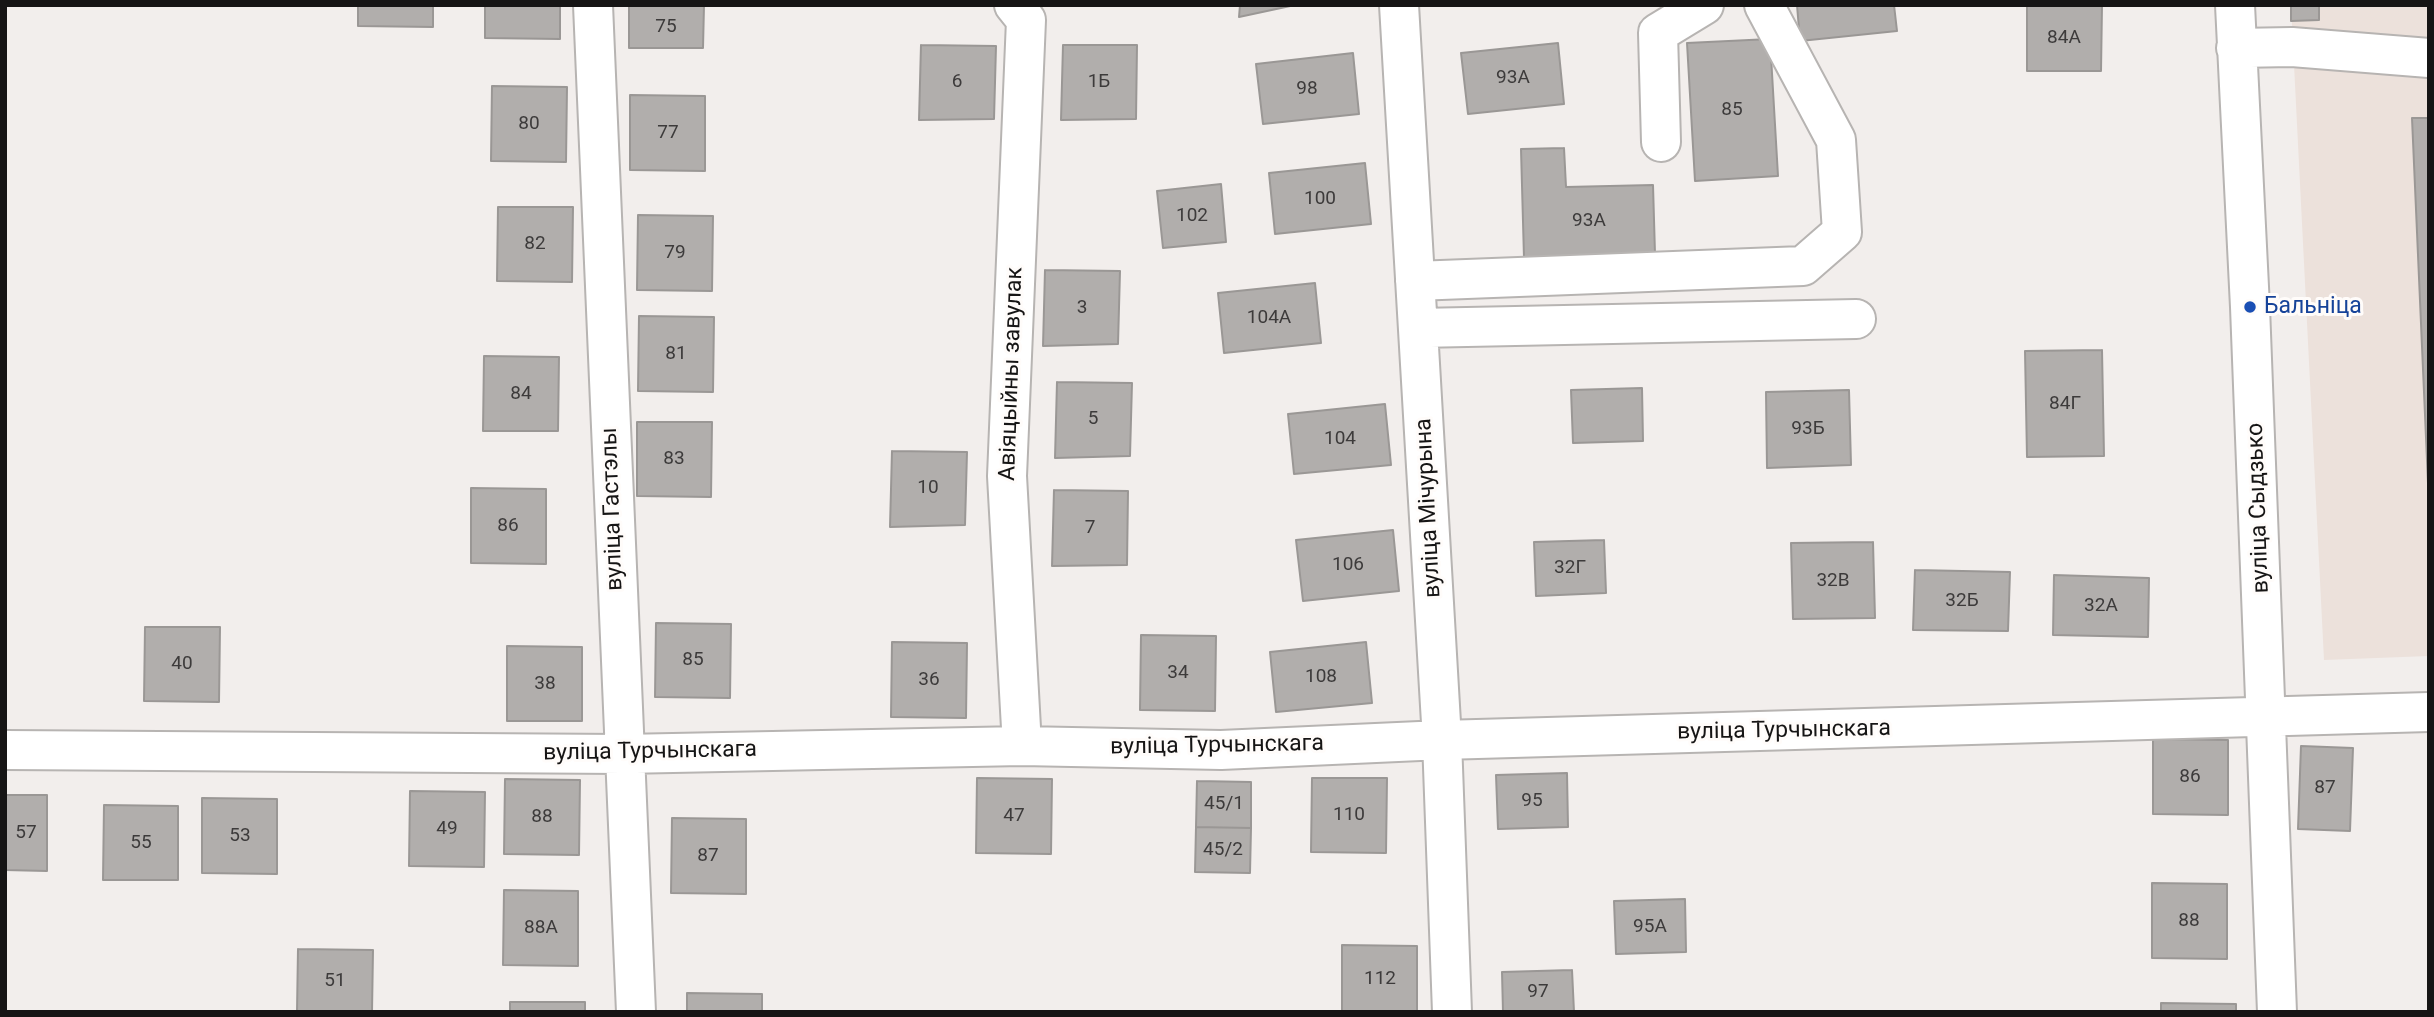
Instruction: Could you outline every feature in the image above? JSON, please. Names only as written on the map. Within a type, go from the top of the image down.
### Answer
[{"type":"street","name":"вуліца Гастэлы","points":[[593,5],[636,1012]]},
{"type":"street","name":"Авіяцыйны завулак","points":[[1014,5],[1026,20],[1007,476],[1022,746]]},
{"type":"street","name":"вуліца Мічурына","points":[[1399,5],[1442,740],[1452,1012]]},
{"type":"street","points":[[1661,142],[1658,33],[1704,5]]},
{"type":"street","points":[[1415,281],[1803,265],[1842,232],[1836,140],[1764,5]]},
{"type":"street","name":"вуліца Сыдзько","points":[[2235,5],[2267,718],[2277,1012]]},
{"type":"street","points":[[2236,48],[2292,47],[2429,58]]},
{"type":"street","points":[[1418,328],[1856,319]]},
{"type":"street","name":"вуліца Турчынскага","points":[[5,750],[623,754],[1022,746],[1221,750],[1442,740],[2429,712]]},
{"type":"shaded area","points":[[2291,5],[2429,5],[2429,656],[2324,660]]},
{"type":"building","points":[[358,5],[433,5],[433,27],[358,26]]},
{"type":"building","points":[[485,5],[560,5],[560,39],[485,38]]},
{"type":"building","points":[[629,5],[704,5],[703,48],[629,48]]},
{"type":"building","points":[[1240,5],[1295,5],[1239,17]]},
{"type":"building","points":[[1797,5],[1894,5],[1897,31],[1800,41]]},
{"type":"building","points":[[2027,5],[2102,5],[2101,71],[2027,71]]},
{"type":"building","points":[[2291,5],[2319,5],[2319,20],[2291,21]]},
{"type":"building","points":[[1770,39],[1778,176],[1695,181],[1687,43]]},
{"type":"building","points":[[1558,43],[1564,104],[1468,114],[1461,53]]},
{"type":"building","points":[[921,45],[996,46],[994,119],[919,120]]},
{"type":"building","points":[[1063,45],[1137,45],[1136,119],[1061,120]]},
{"type":"building","points":[[1353,53],[1359,114],[1263,124],[1256,64]]},
{"type":"building","points":[[492,86],[567,87],[566,162],[491,161]]},
{"type":"building","points":[[630,95],[705,96],[705,171],[630,170]]},
{"type":"building","points":[[2412,118],[2429,118],[2429,506]]},
{"type":"building","points":[[1564,148],[1566,187],[1653,185],[1655,254],[1524,258],[1521,149]]},
{"type":"building","points":[[1365,163],[1371,224],[1275,234],[1269,173]]},
{"type":"building","points":[[1221,184],[1226,242],[1163,248],[1157,191]]},
{"type":"building","points":[[498,207],[573,207],[572,282],[497,281]]},
{"type":"building","points":[[638,215],[713,216],[712,291],[637,290]]},
{"type":"building","points":[[1045,270],[1120,271],[1118,344],[1043,346]]},
{"type":"building","points":[[1315,283],[1321,343],[1224,353],[1218,293]]},
{"type":"building","points":[[639,316],[714,317],[713,392],[638,391]]},
{"type":"building","points":[[2102,350],[2104,456],[2027,457],[2025,351]]},
{"type":"building","points":[[484,356],[559,357],[558,431],[483,431]]},
{"type":"building","points":[[1057,382],[1132,383],[1130,456],[1055,458]]},
{"type":"building","points":[[1642,388],[1643,441],[1573,443],[1571,390]]},
{"type":"building","points":[[1849,390],[1851,465],[1767,468],[1766,392]]},
{"type":"building","points":[[1385,404],[1391,465],[1294,474],[1288,414]]},
{"type":"building","points":[[637,422],[712,422],[711,497],[637,496]]},
{"type":"building","points":[[892,451],[967,452],[965,525],[890,527]]},
{"type":"building","points":[[471,488],[546,489],[546,564],[471,563]]},
{"type":"building","points":[[1054,490],[1128,491],[1127,565],[1052,566]]},
{"type":"building","points":[[1393,530],[1399,591],[1303,601],[1296,540]]},
{"type":"building","points":[[1604,540],[1606,593],[1536,596],[1534,542]]},
{"type":"building","points":[[1873,542],[1875,618],[1793,619],[1791,543]]},
{"type":"building","points":[[1915,570],[2010,572],[2008,631],[1913,630]]},
{"type":"building","points":[[2054,575],[2149,578],[2148,637],[2053,635]]},
{"type":"building","points":[[656,623],[731,624],[730,698],[655,697]]},
{"type":"building","points":[[145,627],[220,627],[219,702],[144,701]]},
{"type":"building","points":[[1141,635],[1216,636],[1215,711],[1140,710]]},
{"type":"building","points":[[892,642],[967,643],[966,718],[891,717]]},
{"type":"building","points":[[1366,642],[1372,703],[1276,712],[1270,652]]},
{"type":"building","points":[[507,646],[582,647],[582,721],[507,721]]},
{"type":"building","points":[[2153,739],[2228,740],[2228,815],[2153,814]]},
{"type":"building","points":[[2301,746],[2353,748],[2350,831],[2298,829]]},
{"type":"building","points":[[1567,773],[1568,827],[1498,829],[1496,775]]},
{"type":"building","points":[[977,778],[1052,779],[1051,854],[976,853]]},
{"type":"building","points":[[1312,778],[1387,778],[1386,853],[1311,852]]},
{"type":"building","points":[[505,779],[580,780],[579,855],[504,854]]},
{"type":"building","points":[[1197,781],[1251,782],[1251,828],[1196,827]]},
{"type":"building","points":[[410,791],[485,792],[484,867],[409,866]]},
{"type":"building","points":[[5,795],[47,795],[47,871],[5,870]]},
{"type":"building","points":[[202,798],[277,799],[277,874],[202,873]]},
{"type":"building","points":[[104,805],[178,806],[178,880],[103,880]]},
{"type":"building","points":[[672,818],[746,819],[746,894],[671,893]]},
{"type":"building","points":[[1196,827],[1251,828],[1250,873],[1195,872]]},
{"type":"building","points":[[2152,883],[2227,884],[2227,959],[2152,958]]},
{"type":"building","points":[[504,890],[578,891],[578,966],[503,965]]},
{"type":"building","points":[[1685,899],[1686,952],[1616,954],[1614,901]]},
{"type":"building","points":[[1342,945],[1417,946],[1417,1012],[1342,1012]]},
{"type":"building","points":[[298,949],[373,950],[372,1012],[297,1012]]},
{"type":"building","points":[[1572,970],[1574,1012],[1503,1012],[1502,972]]},
{"type":"building","points":[[687,993],[762,994],[762,1012],[687,1012]]},
{"type":"building","points":[[510,1002],[585,1002],[585,1012],[510,1012]]},
{"type":"building","points":[[2161,1003],[2236,1004],[2236,1012],[2161,1012]]},
{"type":"place","name":"Бальніца","points":[[2250,307]]}]
